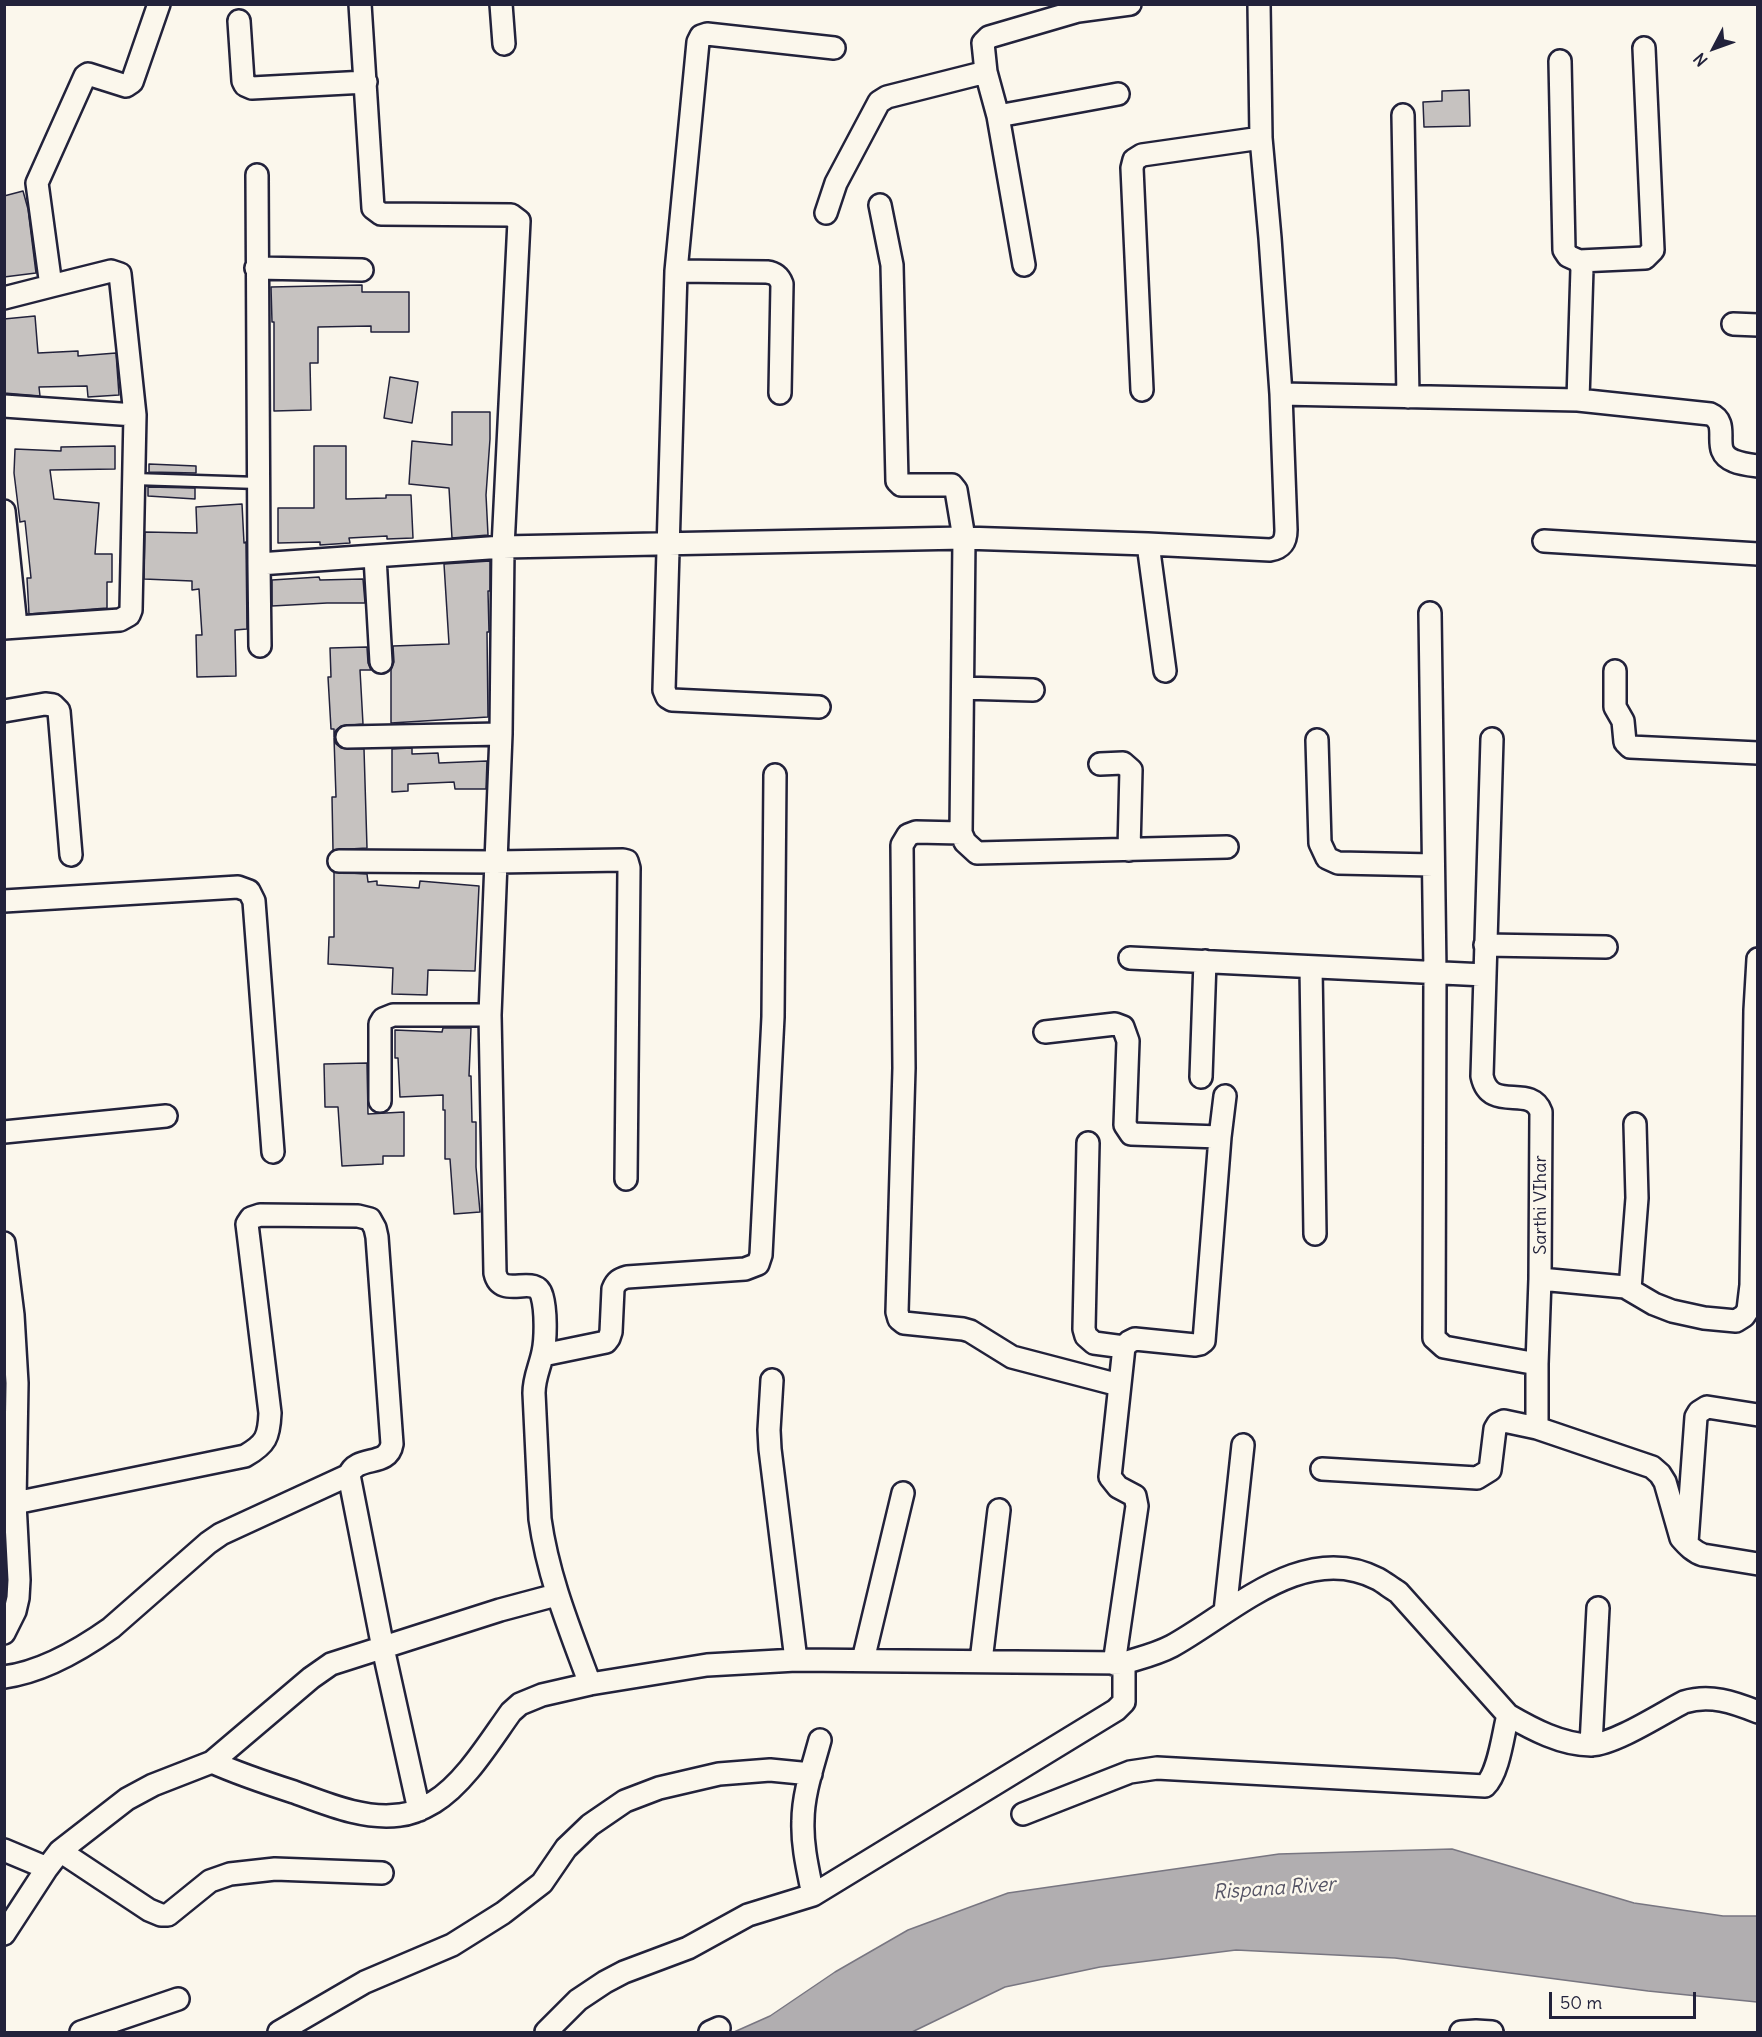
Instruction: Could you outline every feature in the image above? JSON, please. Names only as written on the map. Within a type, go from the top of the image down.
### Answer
[{"type":"street","points":[[51,286],[37,183],[85,76],[88,74],[126,86],[132,82],[159,4]]},
{"type":"street","points":[[360,4],[371,204],[375,210],[381,214],[511,215],[519,221],[503,547],[501,734],[490,1015],[495,1273],[496,1280],[501,1284],[532,1286],[541,1293],[544,1343],[534,1392],[540,1519],[556,1595],[591,1684]]},
{"type":"street","points":[[501,4],[504,44]]},
{"type":"street","points":[[1024,265],[998,116],[982,47],[986,39],[1080,8],[1130,4]]},
{"type":"street","points":[[259,564],[503,547],[964,538],[1270,550],[1280,547],[1286,530],[1281,394],[1261,138],[1259,4]]},
{"type":"street","points":[[239,21],[243,81],[248,86],[366,82]]},
{"type":"street","points":[[819,707],[672,700],[667,697],[664,690],[676,271],[698,42],[707,34],[834,48]]},
{"type":"street","points":[[1560,61],[1564,250],[1568,256],[1579,261],[1645,258],[1653,250],[1644,48]]},
{"type":"street","points":[[826,213],[836,183],[879,102],[887,97],[986,72]]},
{"type":"street","points":[[998,116],[1118,94]]},
{"type":"street","points":[[1403,115],[1408,397]]},
{"type":"street","points":[[1142,390],[1132,168],[1134,160],[1142,155],[1261,138]]},
{"type":"street","points":[[257,175],[260,646]]},
{"type":"street","points":[[880,206],[892,265],[897,481],[902,485],[950,485],[954,487],[964,538],[961,833],[965,842],[977,853],[1227,847]]},
{"type":"street","points":[[1578,400],[1582,268],[1579,261]]},
{"type":"street","points":[[256,268],[362,270]]},
{"type":"street","points":[[4,298],[111,271],[120,274],[135,415],[129,615],[120,620],[10,627],[4,511]]},
{"type":"street","points":[[676,271],[767,272],[774,273],[780,279],[782,284],[780,393]]},
{"type":"street","points":[[1733,324],[1758,325]]},
{"type":"street","points":[[1281,394],[1578,400],[1710,414],[1720,422],[1721,450],[1724,455],[1737,463],[1758,466]]},
{"type":"street","points":[[4,406],[135,415]]},
{"type":"street","points":[[1545,541],[1758,554]]},
{"type":"street","points":[[1148,544],[1165,671]]},
{"type":"street","points":[[375,557],[381,662]]},
{"type":"street","points":[[1430,613],[1435,972],[1434,1338],[1444,1347],[1537,1364]]},
{"type":"street","points":[[1615,671],[1614,704],[1623,721],[1625,741],[1630,747],[1758,753]]},
{"type":"street","points":[[963,688],[1033,690]]},
{"type":"street","points":[[4,711],[45,704],[53,705],[59,711],[71,855]]},
{"type":"street","points":[[347,737],[501,734]]},
{"type":"street","name":"Sarthi VIhar","points":[[1492,739],[1482,1076],[1484,1085],[1490,1093],[1497,1096],[1529,1099],[1535,1102],[1540,1112],[1537,1428]]},
{"type":"street","points":[[1317,740],[1320,843],[1327,858],[1338,863],[1433,865]]},
{"type":"street","points":[[1100,764],[1123,763],[1131,770],[1129,850]]},
{"type":"street","points":[[543,1355],[606,1342],[611,1332],[613,1289],[615,1283],[620,1279],[745,1269],[758,1264],[761,1255],[773,1017],[775,775]]},
{"type":"street","points":[[961,833],[916,832],[908,835],[902,845],[904,1068],[897,1312],[899,1319],[904,1323],[963,1329],[1012,1357],[1119,1385]]},
{"type":"street","points":[[339,861],[623,860],[629,864],[626,1179]]},
{"type":"street","points":[[4,901],[238,886],[249,891],[254,901],[273,1152]]},
{"type":"street","points":[[1485,945],[1606,947]]},
{"type":"street","points":[[1130,958],[1485,975]]},
{"type":"street","points":[[1540,1279],[1630,1289],[1654,1304],[1687,1316],[1736,1320],[1748,1311],[1751,1285],[1755,1010],[1758,959]]},
{"type":"street","points":[[1201,1077],[1205,961]]},
{"type":"street","points":[[1311,967],[1315,1234]]},
{"type":"street","points":[[380,1101],[380,1024],[383,1019],[393,1015],[490,1015]]},
{"type":"street","points":[[1045,1032],[1115,1024],[1123,1028],[1128,1041],[1125,1125],[1127,1130],[1136,1136],[1220,1137]]},
{"type":"street","points":[[546,2032],[578,2000],[605,1982],[624,1972],[688,1948],[748,1915],[813,1895],[1017,1772],[1116,1710],[1124,1702],[1119,1663],[1137,1501],[1135,1496],[1118,1487],[1110,1477],[1124,1347],[1135,1339],[1195,1346],[1204,1341],[1225,1096]]},
{"type":"street","points":[[4,1132],[166,1116]]},
{"type":"street","points":[[1630,1289],[1636,1198],[1635,1124]]},
{"type":"street","points":[[1088,1143],[1084,1329],[1086,1336],[1094,1343],[1124,1347]]},
{"type":"street","points":[[15,1503],[245,1456],[259,1448],[269,1430],[270,1413],[247,1224],[251,1218],[260,1215],[358,1216],[370,1219],[375,1228],[392,1444],[387,1456],[357,1464],[349,1475],[383,1648],[419,1810]]},
{"type":"street","points":[[4,1633],[15,1611],[18,1598],[15,1503],[10,1447],[17,1383],[13,1315],[5,1248]]},
{"type":"street","points":[[772,1380],[770,1449],[796,1660]]},
{"type":"street","points":[[1687,1545],[1696,1417],[1707,1407],[1758,1414]]},
{"type":"street","points":[[1322,1469],[1477,1478],[1490,1470],[1495,1429],[1498,1424],[1504,1421],[1537,1428],[1652,1467],[1665,1482],[1681,1538],[1687,1545],[1703,1555],[1758,1564]]},
{"type":"street","points":[[1225,1612],[1243,1445]]},
{"type":"street","points":[[4,1677],[41,1667],[94,1640],[221,1534],[349,1475]]},
{"type":"street","points":[[863,1660],[903,1493]]},
{"type":"street","points":[[981,1661],[999,1510]]},
{"type":"street","points":[[212,1762],[234,1772],[352,1812],[381,1816],[401,1815],[419,1810],[452,1788],[520,1704],[542,1695],[591,1684],[707,1665],[796,1660],[1119,1663],[1170,1647],[1269,1585],[1302,1572],[1327,1568],[1354,1570],[1377,1579],[1398,1592],[1508,1715],[1548,1735],[1591,1745],[1607,1742],[1684,1702],[1697,1698],[1717,1699],[1758,1712]]},
{"type":"street","points":[[4,1934],[46,1868],[60,1851],[127,1798],[153,1785],[212,1762],[311,1678],[331,1664],[344,1658],[556,1595]]},
{"type":"street","points":[[1591,1745],[1598,1608]]},
{"type":"street","points":[[1023,1814],[1130,1772],[1149,1769],[1171,1768],[1485,1786],[1490,1781],[1494,1770],[1508,1715]]},
{"type":"street","points":[[813,1895],[804,1852],[803,1821],[811,1774],[820,1740]]},
{"type":"street","points":[[279,2032],[365,1982],[452,1945],[503,1913],[542,1883],[566,1848],[584,1830],[625,1801],[659,1788],[719,1774],[770,1770],[811,1774]]},
{"type":"street","points":[[4,1850],[46,1868]]},
{"type":"street","points":[[60,1851],[149,1910],[161,1915],[168,1915],[210,1881],[230,1874],[275,1869],[382,1873]]},
{"type":"street","points":[[81,2032],[178,1999]]},
{"type":"street","points":[[1461,2032],[1492,2032]]},
{"type":"lane","points":[[134,479],[258,483]]},
{"type":"water","name":"Rispana River","points":[[1452,1849],[1634,1903],[1723,1916],[1757,1916],[1757,2002],[1648,1991],[1395,1958],[1236,1950],[1100,1967],[1005,1987],[912,2032],[734,2032],[770,2016],[835,1972],[908,1930],[1008,1893],[1279,1854]]},
{"type":"building","points":[[1469,90],[1470,126],[1424,127],[1423,102],[1442,101],[1442,91]]},
{"type":"building","points":[[23,191],[28,209],[36,273],[4,277],[4,196]]},
{"type":"building","points":[[362,285],[362,292],[409,292],[409,332],[371,332],[371,326],[318,327],[318,363],[310,363],[311,410],[274,411],[274,322],[272,322],[271,287]]},
{"type":"building","points":[[35,316],[38,353],[78,351],[78,356],[116,353],[119,395],[88,397],[87,386],[39,387],[40,396],[4,393],[4,319]]},
{"type":"building","points":[[390,377],[418,382],[412,423],[384,418]]},
{"type":"building","points":[[452,412],[490,412],[486,495],[488,535],[452,538],[449,488],[409,484],[412,441],[452,445]]},
{"type":"building","points":[[115,446],[115,469],[50,470],[54,499],[99,503],[95,554],[112,554],[112,582],[107,582],[107,608],[29,614],[27,578],[31,578],[25,521],[20,522],[14,473],[15,449],[61,451],[61,447]]},
{"type":"building","points":[[314,446],[346,446],[346,499],[411,495],[413,538],[387,539],[387,536],[349,538],[350,543],[320,545],[320,542],[278,543],[278,508],[314,508]]},
{"type":"building","points":[[149,464],[196,466],[196,473],[149,472]]},
{"type":"building","points":[[148,487],[195,488],[195,499],[148,496]]},
{"type":"building","points":[[242,504],[244,543],[246,542],[247,629],[235,630],[236,676],[197,677],[196,635],[202,635],[199,589],[192,590],[192,581],[144,579],[145,532],[197,533],[196,507]]},
{"type":"building","points":[[490,561],[489,632],[487,632],[488,717],[391,723],[393,646],[449,644],[444,564]]},
{"type":"building","points":[[319,577],[320,580],[363,579],[365,603],[272,606],[272,580]]},
{"type":"building","points":[[367,647],[371,670],[360,670],[363,724],[341,726],[336,730],[334,737],[334,729],[331,729],[328,677],[331,677],[330,648]]},
{"type":"building","points":[[334,738],[336,744],[341,748],[364,749],[367,848],[333,850],[332,797],[336,797]]},
{"type":"building","points":[[412,748],[412,754],[438,753],[439,763],[487,761],[486,789],[455,789],[454,782],[408,784],[408,791],[392,792],[392,749]]},
{"type":"building","points":[[334,872],[367,874],[368,882],[377,881],[377,885],[419,888],[420,881],[479,886],[475,971],[428,970],[427,995],[392,994],[393,968],[328,964],[329,937],[334,937]]},
{"type":"building","points":[[443,1028],[471,1028],[469,1076],[471,1076],[472,1122],[476,1122],[476,1167],[480,1212],[454,1214],[450,1159],[445,1159],[443,1095],[400,1097],[398,1058],[395,1058],[395,1030],[442,1032]]},
{"type":"building","points":[[367,1063],[368,1114],[404,1112],[404,1156],[383,1156],[383,1164],[342,1166],[338,1107],[325,1107],[324,1064]]}]
